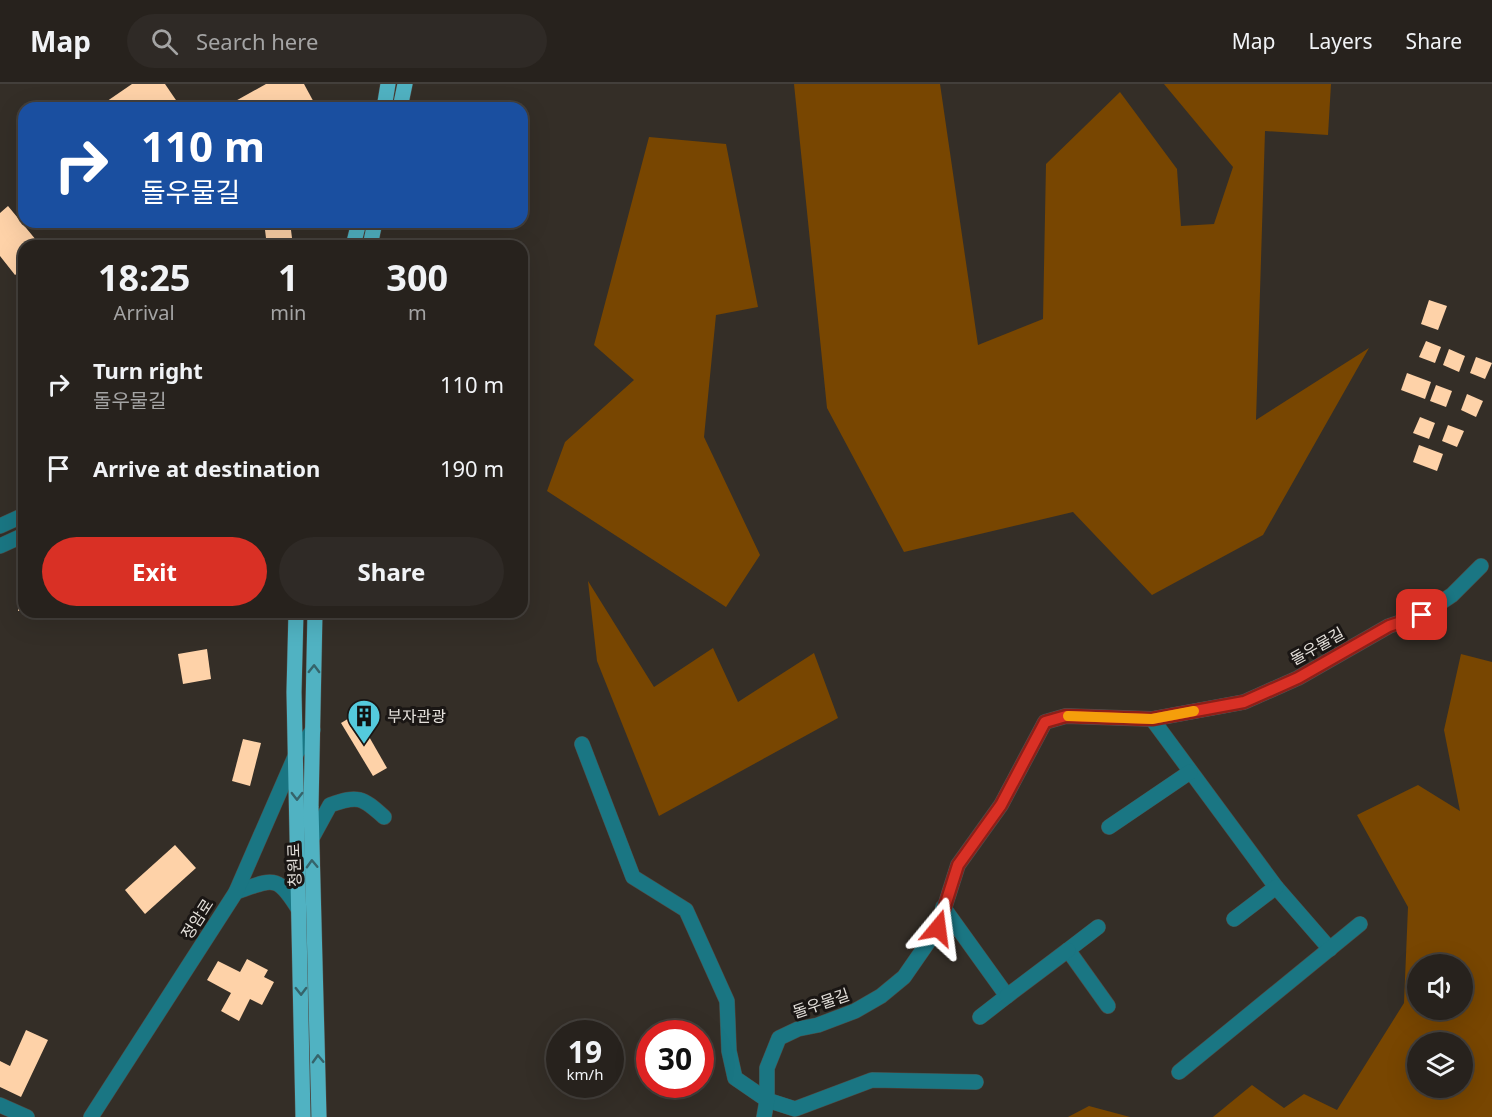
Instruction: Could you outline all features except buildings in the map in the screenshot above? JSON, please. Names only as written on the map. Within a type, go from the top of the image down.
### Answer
[{"type":"main road","points":[[385,102],[388,84]]},
{"type":"main road","points":[[401,102],[405,84]]},
{"type":"main road","name":"청원로","points":[[296,618],[294,692],[303,1117]]},
{"type":"main road","name":"청원로","points":[[315,618],[312,838],[319,1117]]},
{"type":"street","points":[[0,526],[18,518]]},
{"type":"street","points":[[0,546],[18,538]]},
{"type":"street","name":"돌우물길","points":[[764,1117],[767,1100],[766,1068],[779,1038],[798,1029],[818,1025],[855,1011],[881,996],[904,977],[938,928],[958,865],[1001,805],[1045,722],[1066,716],[1152,719],[1244,702],[1298,678],[1389,626],[1422,615],[1452,595],[1481,567]]},
{"type":"street","points":[[1152,719],[1276,887],[1330,950]]},
{"type":"street","name":"정암로","points":[[91,1117],[236,892],[297,752],[313,730]]},
{"type":"street","points":[[582,744],[633,877],[686,910],[727,1001],[729,1051],[735,1078],[767,1100],[795,1109],[872,1080],[976,1082]]},
{"type":"street","points":[[1109,827],[1190,772]]},
{"type":"street","points":[[312,838],[330,806],[349,798],[367,801],[384,817]]},
{"type":"street","points":[[236,892],[273,882],[285,888],[299,910]]},
{"type":"street","points":[[1234,919],[1276,887]]},
{"type":"street","points":[[943,907],[1007,996]]},
{"type":"street","points":[[1179,1072],[1360,924]]},
{"type":"street","points":[[980,1017],[1098,927]]},
{"type":"street","points":[[1068,950],[1108,1006]]},
{"type":"street","points":[[0,1105],[27,1117]]},
{"type":"shaded area","points":[[794,84],[940,84],[978,345],[1043,319],[1046,164],[1120,92],[1177,169],[1181,226],[1214,224],[1233,167],[1164,84],[1331,84],[1328,135],[1265,131],[1256,420],[1369,348],[1263,535],[1152,595],[1073,512],[904,552],[827,408]]},
{"type":"shaded area","points":[[649,137],[726,144],[758,307],[716,315],[704,437],[760,555],[726,607],[547,491],[565,442],[634,380],[594,345]]},
{"type":"shaded area","points":[[588,581],[654,687],[713,648],[738,702],[814,653],[838,718],[659,816],[597,661]]},
{"type":"shaded area","points":[[1461,654],[1492,662],[1492,1117],[1213,1117],[1252,1085],[1284,1108],[1304,1094],[1337,1110],[1404,1003],[1408,907],[1357,815],[1418,785],[1460,811],[1444,730]]},
{"type":"shaded area","points":[[1089,1106],[1130,1117],[1068,1117]]},
{"type":"slow traffic","points":[[1068,716],[1152,719],[1194,711]]},
{"type":"place","name":"부자관광","points":[[364,745]]},
{"type":"route","points":[[938,928],[958,865],[1001,805],[1045,722],[1066,716],[1152,719],[1244,702],[1298,678],[1389,626],[1422,615]]}]
